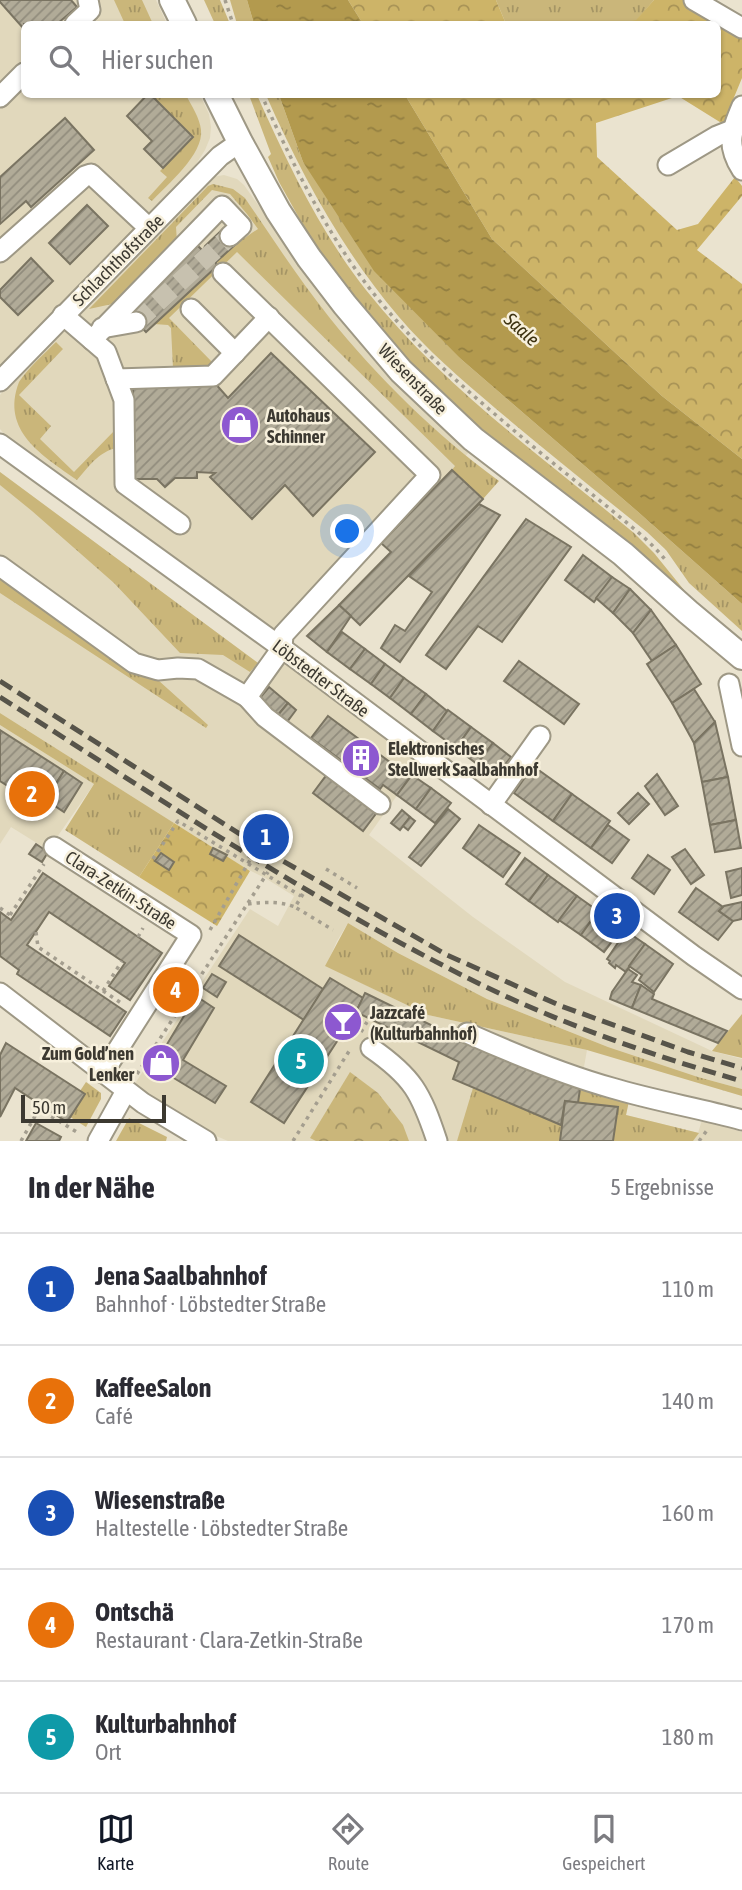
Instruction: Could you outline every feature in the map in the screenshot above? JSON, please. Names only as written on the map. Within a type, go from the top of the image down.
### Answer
[{"type":"main road","points":[[172,0],[182,21]]},
{"type":"main road","name":"Wiesenstraße","points":[[218,98],[278,211],[309,258],[401,371],[473,439],[623,554],[742,657]]},
{"type":"street","points":[[78,21],[90,10],[88,0]]},
{"type":"street","points":[[694,0],[742,28]]},
{"type":"street","points":[[0,97],[21,76]]},
{"type":"street","points":[[742,106],[732,130],[731,143],[734,158],[742,170]]},
{"type":"street","points":[[668,165],[732,130]]},
{"type":"street","name":"Schlachthofstraße","points":[[0,381],[220,156],[240,142]]},
{"type":"street","points":[[0,252],[85,176],[91,174],[149,228]]},
{"type":"street","points":[[97,334],[222,206],[241,226],[230,236]]},
{"type":"street","points":[[223,273],[430,475],[283,635],[282,648],[247,697]]},
{"type":"street","points":[[191,309],[235,353]]},
{"type":"street","points":[[63,315],[97,334],[124,400],[125,484],[180,524]]},
{"type":"street","points":[[116,379],[213,376],[269,317]]},
{"type":"street","points":[[97,334],[136,322]]},
{"type":"street","name":"Löbstedter Straße","points":[[0,444],[282,648],[742,989]]},
{"type":"street","points":[[0,566],[134,663],[158,670],[198,669],[247,697],[265,717],[380,804]]},
{"type":"street","points":[[729,684],[742,746]]},
{"type":"street","points":[[491,805],[540,736]]},
{"type":"street","name":"Clara-Zetkin-Straße","points":[[54,848],[191,935],[103,1073]]},
{"type":"street","points":[[0,993],[143,1103],[178,1134],[206,1141]]},
{"type":"street","points":[[467,1033],[511,1053],[612,1089],[742,1121]]},
{"type":"street","points":[[370,1048],[404,1073],[418,1091],[437,1141]]},
{"type":"street","points":[[92,1139],[126,1091]]},
{"type":"path","points":[[225,0],[232,21]]},
{"type":"path","points":[[263,98],[300,176],[339,244],[368,286],[433,359],[512,429],[635,530],[658,551],[672,569]]},
{"type":"path","points":[[153,859],[178,821],[302,895],[295,906]]},
{"type":"path","points":[[0,908],[12,916],[54,848]]},
{"type":"path","points":[[191,935],[209,931],[249,862]]},
{"type":"path","points":[[326,869],[357,888]]},
{"type":"path","points":[[126,1091],[267,875]]},
{"type":"path","points":[[248,905],[281,902],[295,906],[333,930]]},
{"type":"path","points":[[36,932],[38,947],[140,1016]]},
{"type":"path","points":[[103,990],[122,961]]},
{"type":"path","points":[[293,1141],[367,1022]]},
{"type":"path","points":[[20,1141],[39,1109],[92,1139]]},
{"type":"shaded area","points":[[0,0],[156,0],[166,21],[21,21],[21,98],[201,98],[209,114],[211,127],[205,150],[191,172],[0,370]]},
{"type":"shaded area","points":[[224,175],[237,179],[244,185],[298,261],[472,449],[286,643],[10,441],[0,429],[0,395],[12,379],[206,181]]},
{"type":"shaded area","points":[[0,472],[258,663],[268,650],[420,763],[369,835],[473,917],[565,982],[712,1051],[742,1059],[742,1089],[608,1047],[487,999],[398,953],[348,923],[326,966],[428,1015],[587,1050],[580,1089],[629,1101],[626,1115],[698,1133],[702,1120],[742,1132],[742,1141],[228,1141],[200,1129],[134,1085],[250,909],[278,926],[294,896],[245,868],[0,713]]},
{"type":"shaded area","points":[[0,725],[94,784],[48,850],[11,827],[0,844]]},
{"type":"green space","points":[[114,0],[142,0],[152,21],[124,21]]},
{"type":"green space","points":[[204,0],[220,0],[229,21],[214,21]]},
{"type":"green space","points":[[230,0],[247,0],[253,21],[236,21]]},
{"type":"green space","points":[[348,0],[496,0],[505,21],[361,21]]},
{"type":"green space","points":[[496,0],[654,0],[636,21],[505,21]]},
{"type":"green space","points":[[654,0],[685,0],[719,21],[632,21],[636,20]]},
{"type":"green space","points":[[721,22],[742,35],[742,78],[723,124],[681,98],[721,98]]},
{"type":"green space","points":[[153,98],[188,98],[201,130],[197,149],[191,159],[152,201],[148,198],[167,177],[160,171],[193,137]]},
{"type":"green space","points":[[250,98],[258,98],[319,220],[349,268],[395,325],[493,418],[634,533],[654,553],[683,592],[480,430],[409,364],[356,303],[318,252],[279,182],[268,157],[271,154]]},
{"type":"green space","points":[[267,98],[280,98],[303,162],[462,360],[742,604],[742,631],[689,583],[666,550],[647,532],[482,397],[410,329],[378,291],[341,238],[294,154]]},
{"type":"green space","points":[[407,98],[672,98],[596,123],[597,157],[677,230],[698,224],[735,177],[742,186],[742,196],[697,250],[742,284],[742,459],[662,396],[492,239]]},
{"type":"green space","points":[[213,184],[233,189],[245,198],[318,303],[367,362],[430,425],[499,481],[483,499],[452,470],[455,466],[237,252],[169,318],[214,364],[210,369],[173,368],[171,328],[168,325],[154,324],[215,267],[227,251],[258,229],[230,194],[212,190],[176,227],[177,242],[112,304],[89,309],[208,186]]},
{"type":"green space","points":[[56,342],[63,349],[19,395],[51,426],[40,439],[74,472],[115,430],[121,447],[101,455],[77,480],[28,440],[15,415],[19,382]]},
{"type":"green space","points":[[0,472],[258,663],[250,672],[223,655],[180,653],[114,583],[0,485]]},
{"type":"green space","points":[[0,575],[140,673],[158,680],[208,725],[206,728],[0,593]]},
{"type":"green space","points":[[0,713],[174,823],[139,877],[65,830],[94,784],[0,725]]},
{"type":"green space","points":[[174,823],[250,871],[217,926],[139,877]]},
{"type":"green space","points":[[348,923],[398,953],[487,999],[608,1047],[742,1089],[742,1096],[587,1050],[428,1015],[325,966]]},
{"type":"green space","points":[[742,1014],[742,1058],[712,1051]]},
{"type":"green space","points":[[350,1072],[378,1093],[403,1125],[409,1141],[316,1141],[310,1138]]},
{"type":"green space","points":[[86,1082],[101,1093],[101,1099],[86,1127],[70,1117]]},
{"type":"green space","points":[[473,1088],[561,1125],[560,1141],[457,1141]]},
{"type":"green space","points":[[580,1089],[629,1101],[626,1115],[699,1133],[693,1141],[613,1141],[617,1107],[578,1103]]},
{"type":"green space","points":[[129,1118],[167,1137],[166,1141],[116,1141]]},
{"type":"water","points":[[247,0],[348,0],[361,21],[253,21]]},
{"type":"water","name":"Saale","points":[[280,98],[407,98],[492,239],[662,396],[742,459],[742,604],[462,360],[374,271],[303,162]]},
{"type":"building","points":[[71,0],[77,7],[61,21],[21,21],[21,26],[0,2]]},
{"type":"building","points":[[144,98],[154,98],[193,137],[163,168],[144,149],[152,141],[127,116]]},
{"type":"building","points":[[65,118],[94,150],[31,207],[26,201],[0,224],[0,177]]},
{"type":"building","points":[[87,205],[108,226],[70,264],[49,243]]},
{"type":"building","points":[[223,229],[236,244],[216,262],[216,267],[146,332],[127,312],[197,245],[203,251]]},
{"type":"building","points":[[31,258],[53,281],[18,315],[0,297],[0,290]]},
{"type":"building","name":"Autohaus Schinner","points":[[271,353],[375,452],[313,516],[285,485],[252,519],[210,477],[215,473],[197,472],[197,478],[175,478],[165,487],[157,479],[130,479],[133,457],[133,384],[214,382],[228,398]]},
{"type":"building","points":[[452,470],[483,499],[360,625],[339,605],[391,552],[381,543]]},
{"type":"building","points":[[479,504],[500,515],[400,662],[381,648],[395,625],[405,631],[432,592],[409,576]]},
{"type":"building","points":[[526,519],[571,547],[502,642],[478,626],[446,669],[426,655]]},
{"type":"building","points":[[583,555],[612,577],[594,602],[565,580]]},
{"type":"building","points":[[612,577],[630,589],[613,613],[596,598]]},
{"type":"building","points":[[630,589],[651,610],[633,633],[613,613]]},
{"type":"building","points":[[339,605],[351,616],[327,652],[307,636]]},
{"type":"building","points":[[651,610],[676,645],[652,661],[633,633]]},
{"type":"building","points":[[342,632],[365,649],[350,669],[327,652]]},
{"type":"building","points":[[676,645],[701,684],[672,703],[647,664]]},
{"type":"building","points":[[365,649],[385,664],[371,684],[350,669]]},
{"type":"building","points":[[519,661],[579,704],[564,724],[504,681]]},
{"type":"building","points":[[385,664],[404,678],[390,698],[371,684]]},
{"type":"building","points":[[404,678],[426,694],[411,714],[390,698]]},
{"type":"building","points":[[269,687],[288,703],[278,715],[259,699]]},
{"type":"building","points":[[694,689],[715,722],[694,743],[672,703]]},
{"type":"building","points":[[426,694],[447,711],[433,731],[411,714]]},
{"type":"building","points":[[288,703],[296,710],[287,722],[278,715]]},
{"type":"building","points":[[448,710],[471,727],[456,748],[433,731]]},
{"type":"building","name":"Elektronisches Stellwerk Saalbahnhof","points":[[328,716],[410,777],[397,795],[383,785],[380,789],[311,738]]},
{"type":"building","points":[[715,722],[728,777],[702,782],[694,743]]},
{"type":"building","points":[[471,727],[493,743],[477,764],[456,748]]},
{"type":"building","points":[[0,730],[64,771],[41,807],[0,781]]},
{"type":"building","points":[[493,743],[511,757],[495,777],[477,764]]},
{"type":"building","points":[[533,766],[572,794],[553,821],[514,793]]},
{"type":"building","points":[[64,771],[82,783],[64,812],[46,800]]},
{"type":"building","points":[[328,773],[378,811],[363,831],[313,793]]},
{"type":"building","points":[[657,774],[678,806],[665,815],[645,786]]},
{"type":"building","points":[[412,775],[431,788],[416,809],[397,795]]},
{"type":"building","points":[[728,777],[736,820],[710,825],[702,782]]},
{"type":"building","points":[[431,788],[451,803],[435,823],[416,809]]},
{"type":"building","points":[[638,793],[649,804],[629,824],[618,813]]},
{"type":"building","points":[[572,794],[610,821],[591,848],[553,821]]},
{"type":"building","points":[[448,809],[460,819],[421,866],[409,857]]},
{"type":"building","points":[[402,810],[410,817],[400,830],[391,823]]},
{"type":"building","points":[[410,817],[415,821],[408,830],[403,826]]},
{"type":"building","points":[[736,820],[741,848],[715,852],[710,825]]},
{"type":"building","points":[[479,825],[520,853],[503,877],[463,848]]},
{"type":"building","points":[[608,825],[629,840],[612,863],[591,848]]},
{"type":"building","points":[[36,844],[48,852],[42,862],[29,854]]},
{"type":"building","points":[[213,848],[227,855],[223,861],[210,854]]},
{"type":"building","points":[[685,849],[704,875],[691,884],[672,857]]},
{"type":"building","points":[[161,853],[174,862],[169,870],[155,861]]},
{"type":"building","points":[[648,855],[670,870],[654,894],[632,878]]},
{"type":"building","points":[[525,858],[548,875],[529,901],[506,884]]},
{"type":"building","points":[[742,868],[742,895],[731,898],[726,872]]},
{"type":"building","points":[[43,873],[162,953],[130,1000],[109,986],[125,963],[49,912],[27,945],[126,1012],[110,1036],[17,974],[19,970],[0,956],[0,912],[11,920]]},
{"type":"building","points":[[548,875],[577,896],[558,922],[529,901]]},
{"type":"building","points":[[696,888],[723,907],[719,911],[733,921],[718,940],[679,912]]},
{"type":"building","points":[[577,896],[598,911],[581,935],[559,920]]},
{"type":"building","points":[[742,902],[742,919],[733,921],[719,911],[724,906]]},
{"type":"building","points":[[598,911],[622,928],[604,952],[581,935]]},
{"type":"building","points":[[626,931],[645,944],[626,972],[616,965],[615,968],[607,959]]},
{"type":"building","points":[[239,935],[323,989],[304,1020],[219,966]]},
{"type":"building","points":[[645,944],[673,964],[654,992],[639,980],[642,975],[629,966]]},
{"type":"building","points":[[628,969],[637,975],[632,982],[641,985],[632,1008],[610,999]]},
{"type":"building","points":[[212,974],[226,982],[217,997],[203,988]]},
{"type":"building","points":[[330,978],[363,998],[284,1123],[251,1102]]},
{"type":"building","points":[[641,985],[654,994],[652,999],[727,1031],[718,1043],[632,1008]]},
{"type":"building","points":[[365,993],[468,1043],[580,1089],[578,1103],[565,1101],[561,1125],[453,1079],[459,1062],[356,1012]]},
{"type":"building","points":[[196,996],[214,1008],[183,1060],[226,1086],[215,1103],[154,1066]]},
{"type":"building","points":[[6,1043],[85,1094],[67,1122],[15,1088],[0,1117],[0,1055]]},
{"type":"building","points":[[565,1101],[618,1107],[613,1141],[560,1141]]},
{"type":"building","points":[[36,1123],[61,1137],[59,1141],[26,1141]]},
{"type":"tunnel","points":[[136,322],[230,236]]},
{"type":"railway","points":[[0,681],[276,857],[447,955],[561,1006],[688,1052],[742,1068]]},
{"type":"railway","points":[[0,697],[278,873],[450,969],[556,1018],[667,1058],[742,1081]]},
{"type":"place","name":"Autohaus Schinner","points":[[240,425]]},
{"type":"place","name":"Elektronisches Stellwerk Saalbahnhof","points":[[361,758]]},
{"type":"place","name":"KaffeeSalon","points":[[32,794]]},
{"type":"place","name":"Jena Saalbahnhof","points":[[266,837]]},
{"type":"place","name":"Wiesenstraße","points":[[617,916]]},
{"type":"place","name":"Ontschä","points":[[176,990]]},
{"type":"place","name":"Jazzcafé (Kulturbahnhof)","points":[[343,1022]]},
{"type":"place","name":"Kulturbahnhof","points":[[301,1061]]},
{"type":"place","name":"Zum Gold’nen Lenker","points":[[161,1063]]}]
